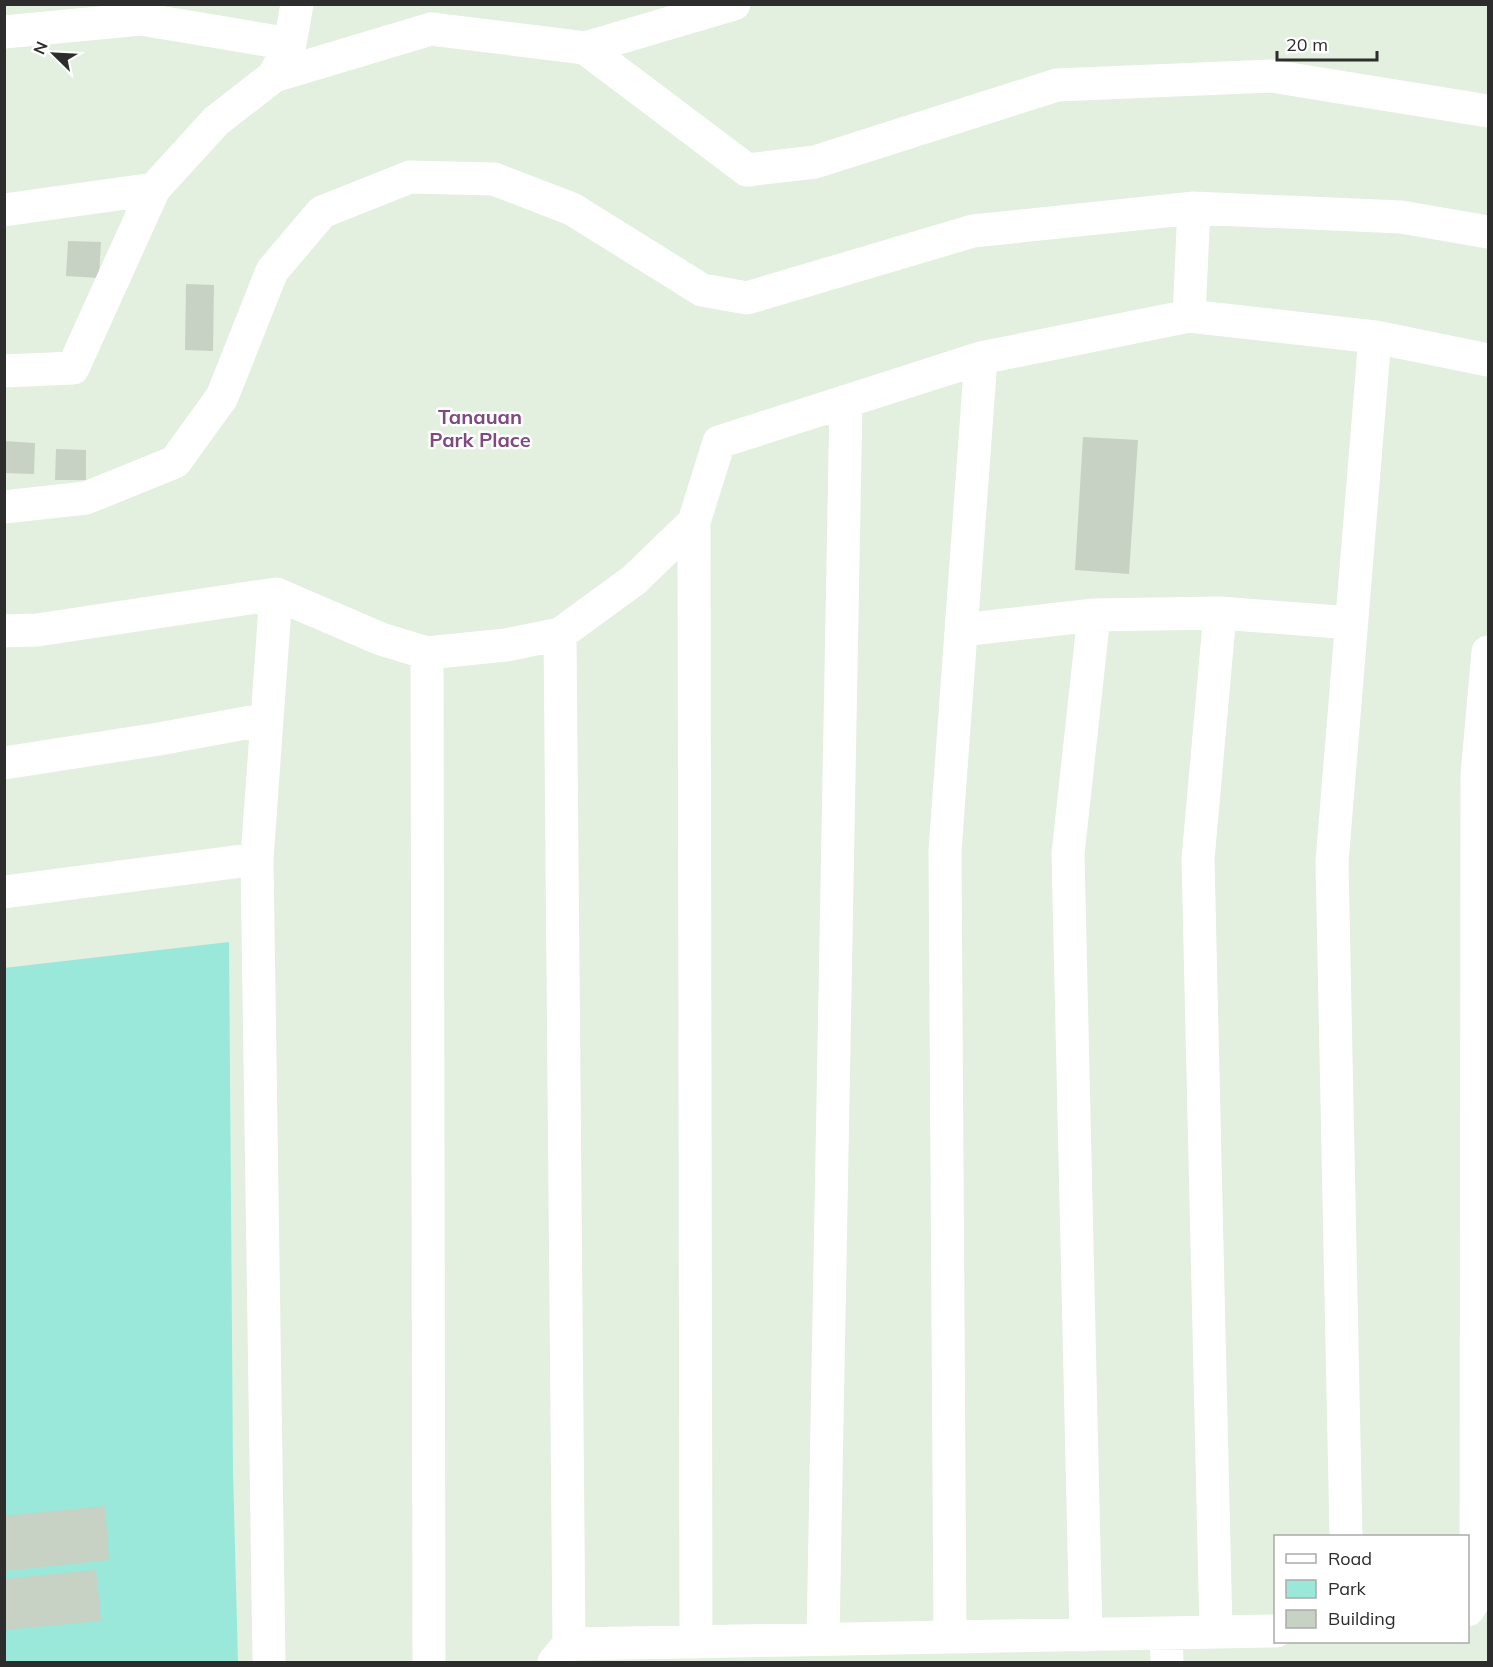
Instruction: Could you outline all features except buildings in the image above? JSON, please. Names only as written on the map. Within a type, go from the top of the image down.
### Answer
[{"type":"street","points":[[274,76],[291,44],[297,4]]},
{"type":"street","points":[[4,371],[73,368],[154,189],[216,122],[274,76],[430,29],[585,48],[734,4]]},
{"type":"street","points":[[4,32],[141,19],[291,44]]},
{"type":"street","points":[[585,48],[747,170],[815,162],[1058,85],[1271,76],[1488,111]]},
{"type":"street","points":[[4,507],[86,498],[175,462],[222,398],[272,271],[322,212],[410,177],[494,179],[572,209],[702,290],[747,298],[973,231],[1194,208],[1401,217],[1488,232]]},
{"type":"street","points":[[4,210],[154,189]]},
{"type":"street","points":[[1189,316],[1194,208]]},
{"type":"street","points":[[696,1642],[694,522],[719,442],[981,358],[1189,316],[1375,337],[1488,360]]},
{"type":"street","points":[[1346,1535],[1332,862],[1375,337]]},
{"type":"street","points":[[950,1637],[945,851],[981,358]]},
{"type":"street","points":[[823,1639],[846,401]]},
{"type":"street","points":[[4,631],[37,630],[276,594],[381,639],[427,653],[506,645],[560,634],[634,580],[694,522]]},
{"type":"street","points":[[269,1662],[256,859],[276,594]]},
{"type":"street","points":[[961,630],[1094,615],[1220,613],[1352,623]]},
{"type":"street","points":[[1216,1632],[1198,858],[1220,613]]},
{"type":"street","points":[[1086,1635],[1068,854],[1094,615]]},
{"type":"street","points":[[560,634],[562,1653],[696,1642],[950,1637],[993,1649],[1086,1635],[1167,1648],[1216,1632],[1274,1631]]},
{"type":"street","points":[[1469,1607],[1476,1597],[1483,776],[1488,652]]},
{"type":"street","points":[[427,653],[429,1662]]},
{"type":"street","points":[[4,762],[159,739],[267,719]]},
{"type":"street","points":[[4,892],[256,859]]},
{"type":"green space","points":[[229,942],[233,1472],[238,1662],[5,1662],[4,968]]},
{"type":"district","name":"Tanauan Park Place","points":[[480,428]]}]
